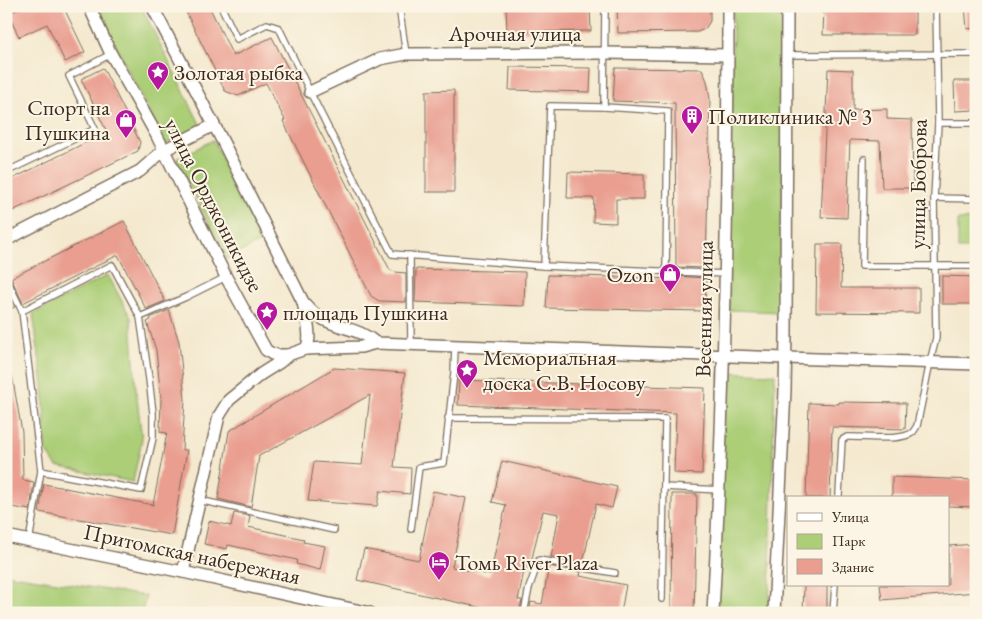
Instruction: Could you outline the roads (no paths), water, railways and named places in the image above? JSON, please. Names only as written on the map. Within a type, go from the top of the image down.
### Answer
[{"type":"street","name":"улица Орджоникидзе","points":[[88,6],[111,54],[156,134],[226,277],[266,350],[272,354],[288,355]]},
{"type":"street","name":"улица Орджоникидзе","points":[[152,6],[303,302],[319,317],[363,334],[376,343]]},
{"type":"street","name":"Весенняя улица","points":[[713,613],[720,490],[726,274],[728,6]]},
{"type":"street","points":[[774,613],[786,358],[788,6]]},
{"type":"street","name":"Арочная улица","points":[[310,92],[380,59],[406,54],[605,53],[728,55]]},
{"type":"street","points":[[6,240],[140,171],[164,150],[214,125]]},
{"type":"street","points":[[303,302],[310,339],[305,349]]},
{"type":"street","points":[[183,572],[219,416],[229,400],[261,374],[288,355],[305,349],[361,348],[376,343],[976,364]]},
{"type":"street","name":"Притомская набережная","points":[[6,536],[370,613]]},
{"type":"lane","points":[[221,6],[238,39],[267,24],[279,28],[392,254],[544,266],[726,274]]},
{"type":"lane","points":[[399,6],[406,54]]},
{"type":"lane","points":[[604,107],[605,6]]},
{"type":"lane","name":"улица Боброва","points":[[839,495],[842,440],[847,437],[891,438],[906,436],[914,432],[917,426],[936,338],[934,198],[938,123],[936,6]]},
{"type":"lane","points":[[6,172],[95,129],[69,76],[111,54]]},
{"type":"lane","points":[[788,55],[976,54]]},
{"type":"lane","points":[[544,266],[550,106],[604,107],[668,111],[666,271]]},
{"type":"lane","points":[[938,123],[976,123]]},
{"type":"lane","points":[[864,159],[862,266],[976,266]]},
{"type":"lane","points":[[934,198],[976,199]]},
{"type":"lane","points":[[410,255],[410,345]]},
{"type":"lane","points":[[22,311],[112,265],[140,318],[153,413],[153,438],[142,490],[41,471]]},
{"type":"lane","points":[[140,318],[226,277]]},
{"type":"lane","points":[[6,278],[22,311],[41,471],[29,541]]},
{"type":"lane","points":[[411,529],[419,467],[444,463],[454,374],[455,347]]},
{"type":"lane","points":[[448,418],[665,419],[662,599]]},
{"type":"lane","points":[[664,487],[720,490]]},
{"type":"lane","points":[[199,500],[334,530]]},
{"type":"lane","points":[[524,613],[528,588],[539,560],[615,573]]},
{"type":"lane","points":[[833,613],[835,586]]},
{"type":"place","name":"Золотая рыбка","points":[[158,91]]},
{"type":"place","name":"Поликлиника № 3","points":[[692,135]]},
{"type":"place","name":"Спорт на Пушкина","points":[[126,139]]},
{"type":"place","name":"Ozon","points":[[670,293]]},
{"type":"place","name":"площадь Пушкина","points":[[267,331]]},
{"type":"place","name":"Мемориальная доска С.В. Носову","points":[[467,389]]},
{"type":"place","name":"Томь River Plaza","points":[[439,581]]}]
